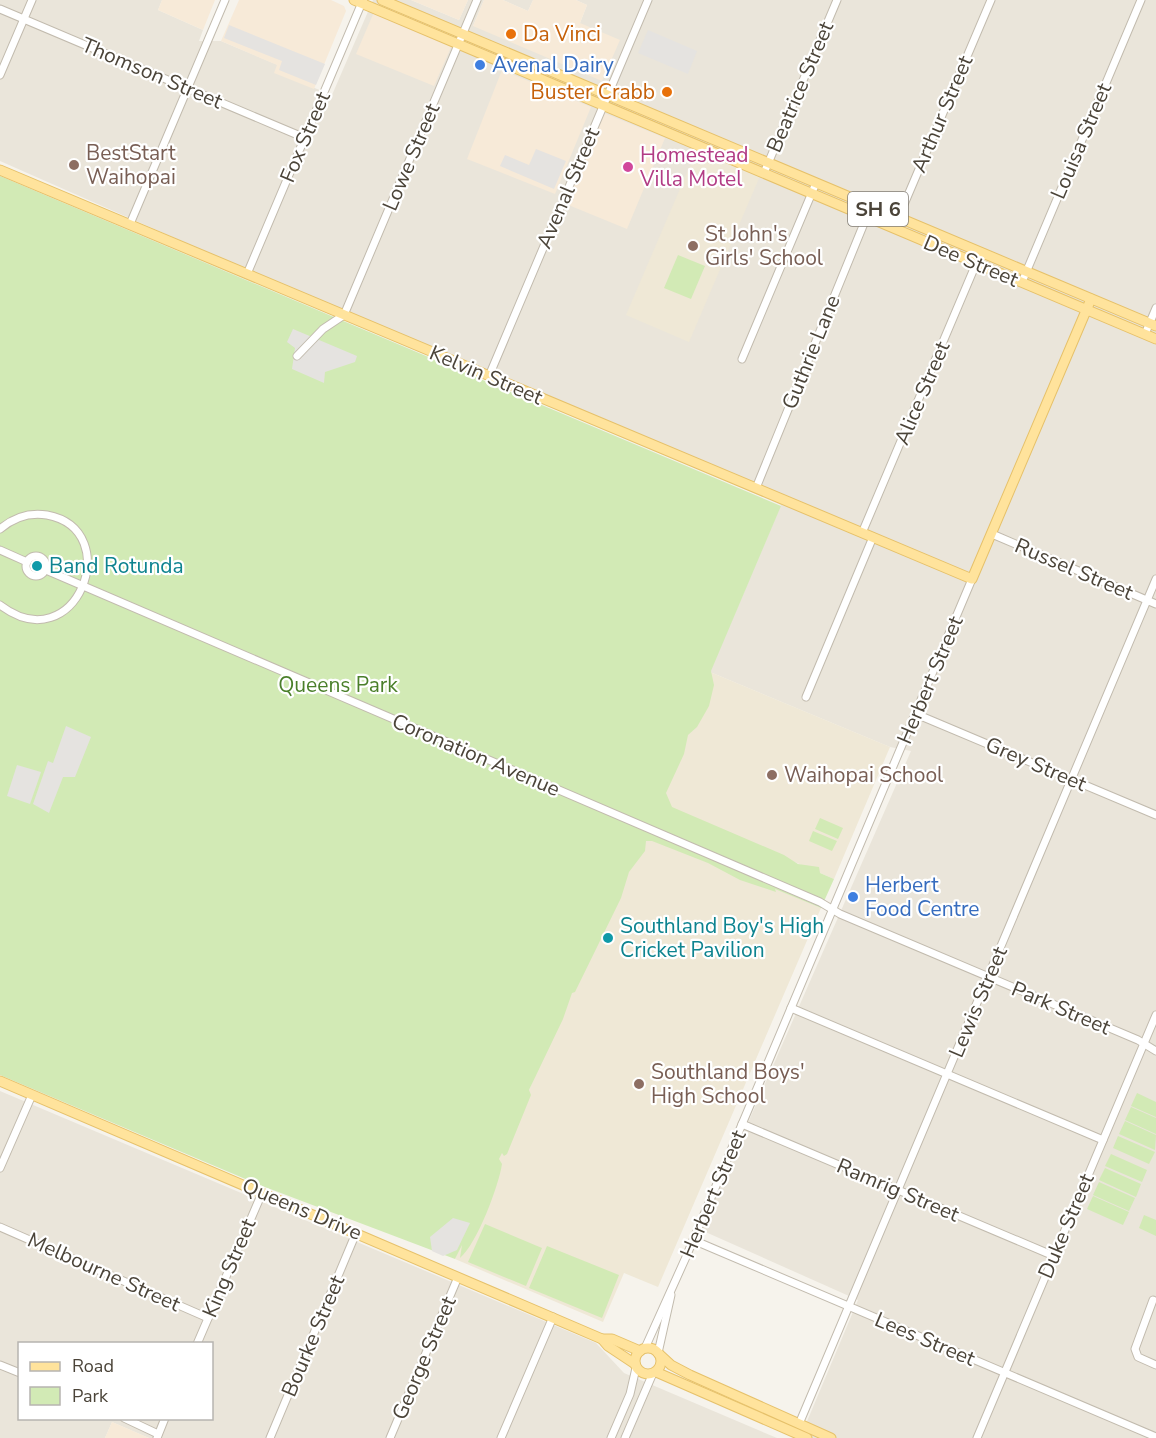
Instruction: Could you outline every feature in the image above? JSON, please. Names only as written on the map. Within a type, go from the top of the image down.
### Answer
[{"type":"main road","name":"Dee Street","points":[[382,0],[1153,325]]},
{"type":"main road","name":"Dee Street","points":[[360,1],[1156,339]]},
{"type":"main road","name":"Kelvin Street","points":[[0,170],[972,579]]},
{"type":"main road","name":"Herbert Street","points":[[972,579],[1091,299]]},
{"type":"main road","name":"Queens Drive","points":[[0,1081],[602,1339],[612,1339],[642,1350]]},
{"type":"main road","name":"Queens Drive","points":[[602,1339],[636,1366]]},
{"type":"main road","name":"Herbert Street","points":[[636,1366],[635,1357],[642,1350]]},
{"type":"main road","points":[[642,1350],[658,1353],[670,1364],[690,1375],[831,1438]]},
{"type":"main road","name":"Herbert Street","points":[[655,1373],[661,1361],[658,1353]]},
{"type":"main road","points":[[636,1366],[644,1374],[655,1373],[807,1438]]},
{"type":"street","points":[[0,75],[32,0]]},
{"type":"street","points":[[130,224],[225,0]]},
{"type":"street","name":"Lowe Street","points":[[344,315],[477,0]]},
{"type":"street","name":"Avenal Street","points":[[489,376],[648,0]]},
{"type":"street","name":"Beatrice Street","points":[[764,173],[837,0]]},
{"type":"street","name":"Arthur Street","points":[[894,228],[991,0]]},
{"type":"street","name":"Louisa Street","points":[[1022,282],[1141,0]]},
{"type":"street","name":"Fox Street","points":[[247,274],[360,1]]},
{"type":"street","name":"Thomson Street","points":[[0,9],[305,138]]},
{"type":"street","points":[[742,358],[816,183]]},
{"type":"street","name":"Guthrie Lane","points":[[756,488],[867,216]]},
{"type":"street","name":"Alice Street","points":[[862,533],[981,252]]},
{"type":"street","points":[[1145,334],[1153,325],[1156,308]]},
{"type":"street","points":[[297,356],[323,329],[344,315]]},
{"type":"street","points":[[0,529],[20,517],[34,514],[63,521],[83,543],[88,557],[88,572],[84,587],[69,607],[45,618],[20,616],[0,605]]},
{"type":"street","name":"Russel Street","points":[[992,534],[1156,603]]},
{"type":"street","points":[[806,697],[873,537]]},
{"type":"street","points":[[0,550],[27,562]]},
{"type":"street","points":[[32,556],[39,556],[45,560],[46,570],[42,575],[32,576],[27,571],[27,562],[32,556]]},
{"type":"street","name":"Coronation Avenue","points":[[46,570],[820,902],[833,910]]},
{"type":"street","name":"Herbert Street","points":[[642,1350],[671,1293],[972,579]]},
{"type":"street","name":"Lewis Street","points":[[799,1424],[1156,579]]},
{"type":"street","name":"Grey Street","points":[[916,714],[1156,815]]},
{"type":"street","name":"Park Street","points":[[833,910],[1156,1051]]},
{"type":"street","points":[[791,1008],[1103,1140]]},
{"type":"street","name":"Duke Street","points":[[977,1438],[1156,1015]]},
{"type":"street","points":[[0,1168],[32,1095]]},
{"type":"street","name":"Ramrig Street","points":[[742,1124],[1054,1256]]},
{"type":"street","name":"King Street","points":[[198,1342],[262,1193]]},
{"type":"street","name":"Melbourne Street","points":[[0,1227],[208,1317]]},
{"type":"street","name":"Bourke Street","points":[[270,1438],[356,1233]]},
{"type":"street","name":"Lees Street","points":[[693,1240],[1156,1437]]},
{"type":"street","name":"George Street","points":[[390,1438],[458,1277]]},
{"type":"street","name":"Herbert Street","points":[[658,1353],[671,1293]]},
{"type":"street","points":[[1153,1300],[1135,1349],[1138,1357],[1156,1365]]},
{"type":"street","points":[[501,1438],[553,1317]]},
{"type":"street","points":[[0,1365],[18,1372]]},
{"type":"street","name":"Herbert Street","points":[[611,1438],[630,1394],[636,1366]]},
{"type":"street","name":"Herbert Street","points":[[625,1438],[655,1373]]},
{"type":"street","points":[[126,1420],[157,1436],[165,1420]]},
{"type":"shaded area","points":[[0,0],[162,0],[158,10],[203,30],[199,41],[221,41],[278,65],[275,72],[332,95],[373,0],[411,0],[459,20],[468,0],[484,0],[473,26],[580,23],[587,5],[576,0],[1156,0],[1156,1438],[800,1438],[858,1300],[701,1230],[911,751],[890,747],[710,672],[781,505],[0,161]]},
{"type":"shaded area","points":[[162,0],[215,0],[203,30],[158,10]]},
{"type":"shaded area","points":[[239,0],[331,0],[344,6],[346,11],[314,89],[274,73],[277,65],[221,41]]},
{"type":"shaded area","points":[[411,0],[468,0],[459,20]]},
{"type":"shaded area","points":[[484,0],[503,0],[528,11],[533,0],[576,0],[587,5],[580,23],[620,40],[602,81],[473,26]]},
{"type":"shaded area","points":[[503,0],[533,0],[528,11]]},
{"type":"shaded area","points":[[374,12],[452,45],[434,86],[356,54]]},
{"type":"shaded area","points":[[229,25],[325,64],[316,85],[279,70],[282,61],[224,38]]},
{"type":"shaded area","points":[[648,30],[697,51],[688,74],[638,53]]},
{"type":"shaded area","points":[[502,70],[591,107],[555,194],[467,159]]},
{"type":"shaded area","points":[[604,113],[665,138],[627,229],[566,204]]},
{"type":"shaded area","points":[[536,149],[566,161],[554,189],[500,166],[505,155],[529,165]]},
{"type":"shaded area","name":"St John's Girls' School","points":[[697,149],[760,176],[689,342],[626,315]]},
{"type":"shaded area","points":[[293,329],[357,356],[355,362],[325,372],[324,383],[292,369],[295,348],[287,342]]},
{"type":"shaded area","name":"Waihopai School","points":[[710,672],[890,747],[834,879],[655,802]]},
{"type":"shaded area","points":[[66,726],[91,737],[75,777],[63,777],[49,813],[33,804],[48,761],[53,763]]},
{"type":"shaded area","points":[[17,765],[41,772],[30,804],[7,796]]},
{"type":"shaded area","name":"Southland Boys' High School","points":[[642,832],[821,908],[658,1287],[624,1273],[603,1322],[455,1259]]},
{"type":"shaded area","points":[[0,1091],[596,1343],[624,1373],[777,1438],[149,1438],[112,1422],[105,1438],[0,1438]]},
{"type":"shaded area","points":[[453,1218],[470,1223],[457,1250],[443,1256],[432,1251],[430,1237]]},
{"type":"shaded area","points":[[112,1422],[149,1438],[105,1438]]},
{"type":"green space","name":"Queens Park","points":[[0,176],[781,506],[711,671],[714,685],[709,706],[697,727],[688,735],[684,754],[666,793],[672,807],[784,855],[798,864],[819,867],[820,873],[834,879],[821,908],[775,889],[776,892],[740,880],[708,863],[652,841],[646,841],[645,851],[629,872],[621,898],[575,992],[572,993],[563,1019],[529,1090],[531,1095],[507,1154],[504,1156],[502,1153],[499,1159],[502,1164],[500,1173],[480,1228],[467,1251],[460,1258],[462,1245],[455,1259],[257,1184],[0,1075]]},
{"type":"green space","points":[[678,255],[705,266],[691,299],[664,288]]},
{"type":"green space","points":[[820,818],[843,828],[838,839],[815,829]]},
{"type":"green space","points":[[813,831],[837,841],[832,851],[809,841]]},
{"type":"green space","points":[[1137,1093],[1156,1102],[1156,1117],[1131,1106]]},
{"type":"green space","points":[[1131,1107],[1156,1118],[1156,1134],[1125,1120]]},
{"type":"green space","points":[[1125,1121],[1156,1135],[1155,1150],[1119,1134]]},
{"type":"green space","points":[[1118,1136],[1155,1152],[1149,1164],[1113,1148]]},
{"type":"green space","points":[[1111,1154],[1147,1170],[1142,1182],[1105,1166]]},
{"type":"green space","points":[[1105,1168],[1141,1184],[1136,1197],[1099,1180]]},
{"type":"green space","points":[[1099,1182],[1135,1198],[1129,1211],[1093,1195]]},
{"type":"green space","points":[[1093,1196],[1129,1212],[1123,1225],[1087,1209]]},
{"type":"green space","points":[[1144,1215],[1156,1220],[1156,1236],[1139,1228]]},
{"type":"green space","points":[[485,1224],[542,1248],[526,1286],[468,1262]]},
{"type":"green space","points":[[547,1246],[619,1275],[602,1318],[529,1288]]},
{"type":"place","name":"Da Vinci","points":[[511,34]]},
{"type":"place","name":"Avenal Dairy","points":[[480,65]]},
{"type":"place","name":"Buster Crabb","points":[[667,92]]},
{"type":"place","name":"BestStart Waihopai","points":[[74,165]]},
{"type":"place","name":"Homestead Villa Motel","points":[[628,167]]},
{"type":"place","name":"St John's Girls' School","points":[[693,246]]},
{"type":"place","name":"Band Rotunda","points":[[37,566]]},
{"type":"place","name":"Waihopai School","points":[[772,775]]},
{"type":"place","name":"Herbert Food Centre","points":[[853,897]]},
{"type":"place","name":"Southland Boy's High Cricket Pavilion","points":[[608,938]]},
{"type":"place","name":"Southland Boys' High School","points":[[639,1084]]}]
